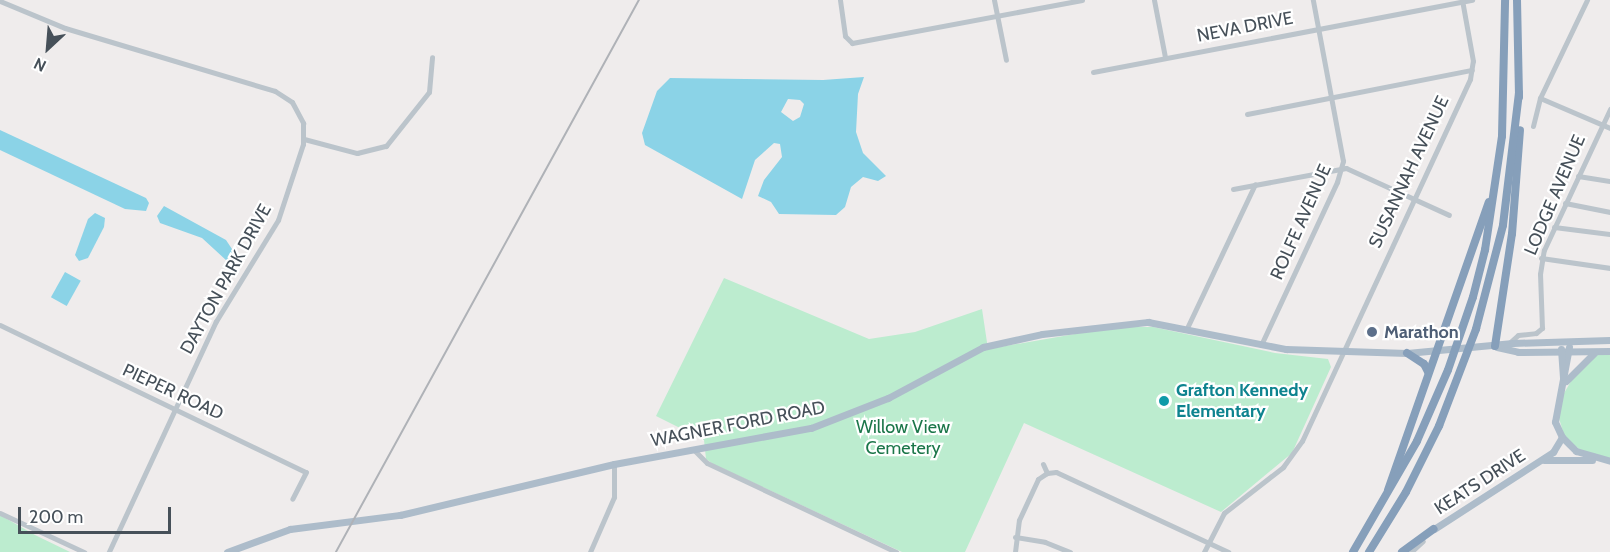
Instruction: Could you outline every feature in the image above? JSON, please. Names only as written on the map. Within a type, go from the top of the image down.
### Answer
[{"type":"highway","points":[[1353,552],[1386,500],[1418,441],[1463,330],[1485,250],[1505,104],[1505,0]]},
{"type":"highway","points":[[1495,346],[1520,163],[1518,3]]},
{"type":"highway","points":[[1369,552],[1406,492],[1462,369],[1476,329],[1503,225],[1519,93]]},
{"type":"highway","points":[[1386,500],[1435,351],[1493,195]]},
{"type":"highway","points":[[1407,353],[1424,364],[1428,372]]},
{"type":"highway","points":[[1402,552],[1434,530]]},
{"type":"main road","name":"WAGNER FORD ROAD","points":[[227,552],[276,532],[425,510],[614,464],[832,421],[888,398],[997,343],[1115,323],[1148,322],[1187,328],[1261,345],[1343,352],[1407,353],[1522,343],[1610,342]]},
{"type":"main road","points":[[1610,342],[1569,350],[1563,385],[1554,416],[1562,437],[1576,452],[1610,461]]},
{"type":"main road","points":[[1522,343],[1561,350],[1563,385]]},
{"type":"main road","name":"WAGNER FORD ROAD","points":[[1495,346],[1518,352],[1610,351]]},
{"type":"main road","points":[[1563,385],[1586,357],[1598,351]]},
{"type":"main road","name":"KEATS DRIVE","points":[[1434,530],[1541,460],[1560,446],[1562,437]]},
{"type":"main road","points":[[1541,460],[1597,459]]},
{"type":"street","points":[[840,0],[846,40],[856,43],[1082,0]]},
{"type":"street","points":[[994,0],[1006,60]]},
{"type":"street","points":[[1154,0],[1165,57]]},
{"type":"street","name":"ROLFE AVENUE","points":[[1261,345],[1342,169],[1343,155],[1314,0]]},
{"type":"street","name":"NEVA DRIVE","points":[[1093,72],[1472,0]]},
{"type":"street","points":[[1533,126],[1540,99],[1587,0]]},
{"type":"street","points":[[0,1],[65,28],[275,91],[297,109],[304,139],[357,153],[386,146],[429,92],[432,57]]},
{"type":"street","points":[[1247,114],[1472,70],[1462,1]]},
{"type":"street","name":"SUSANNAH AVENUE","points":[[1204,552],[1232,505],[1283,467],[1297,450],[1472,70]]},
{"type":"street","points":[[1540,99],[1610,128]]},
{"type":"street","name":"LODGE AVENUE","points":[[1508,344],[1518,335],[1536,333],[1542,328],[1541,258],[1610,110]]},
{"type":"street","name":"DAYTON PARK DRIVE","points":[[109,552],[216,321],[278,220],[304,139]]},
{"type":"street","points":[[1233,189],[1342,169],[1357,171],[1449,215]]},
{"type":"street","points":[[1578,176],[1610,181]]},
{"type":"street","points":[[1187,328],[1255,184]]},
{"type":"street","points":[[1565,203],[1610,212]]},
{"type":"street","points":[[1554,227],[1610,234]]},
{"type":"street","points":[[1541,258],[1610,268]]},
{"type":"street","name":"PIEPER ROAD","points":[[0,325],[306,472],[292,499]]},
{"type":"street","points":[[694,450],[707,463],[896,552]]},
{"type":"street","points":[[590,552],[614,496],[614,464]]},
{"type":"street","points":[[1043,464],[1047,472]]},
{"type":"street","points":[[1015,552],[1015,537],[1038,478],[1047,472],[1056,472],[1228,552]]},
{"type":"street","points":[[0,513],[84,552]]},
{"type":"street","name":"KEATS DRIVE","points":[[1411,552],[1434,530]]},
{"type":"street","points":[[1015,537],[1045,542],[1070,552]]},
{"type":"green space","name":"Willow View Cemetery","points":[[724,278],[869,339],[915,332],[982,309],[988,349],[1115,327],[1153,327],[1275,353],[1328,359],[1331,367],[1292,453],[1221,512],[1024,423],[965,552],[902,552],[713,464],[706,459],[704,440],[656,416]]},
{"type":"green space","points":[[1610,353],[1610,458],[1583,452],[1565,438],[1558,415],[1560,400],[1577,371],[1596,354]]},
{"type":"green space","points":[[0,515],[35,535],[70,552],[0,552]]},
{"type":"water","points":[[864,77],[858,94],[856,132],[863,153],[886,176],[878,181],[863,177],[851,187],[845,207],[836,215],[779,214],[771,202],[758,196],[764,180],[782,157],[780,144],[774,143],[755,160],[742,199],[645,145],[642,133],[657,91],[670,78],[823,80]],"holes":[[[788,99],[800,100],[804,104],[800,117],[793,121],[781,112]]]},
{"type":"water","points":[[0,130],[146,198],[149,203],[146,211],[125,209],[0,150]]},
{"type":"water","points":[[164,206],[226,240],[234,252],[232,260],[227,261],[202,238],[160,223],[157,216]]},
{"type":"water","points":[[95,213],[105,218],[104,227],[88,258],[79,261],[75,255],[88,219]]},
{"type":"water","points":[[65,272],[81,281],[67,306],[51,297]]},
{"type":"railway","points":[[336,552],[639,0]]},
{"type":"place","name":"Marathon","points":[[1372,332]]},
{"type":"place","name":"Grafton Kennedy Elementary","points":[[1164,401]]}]
